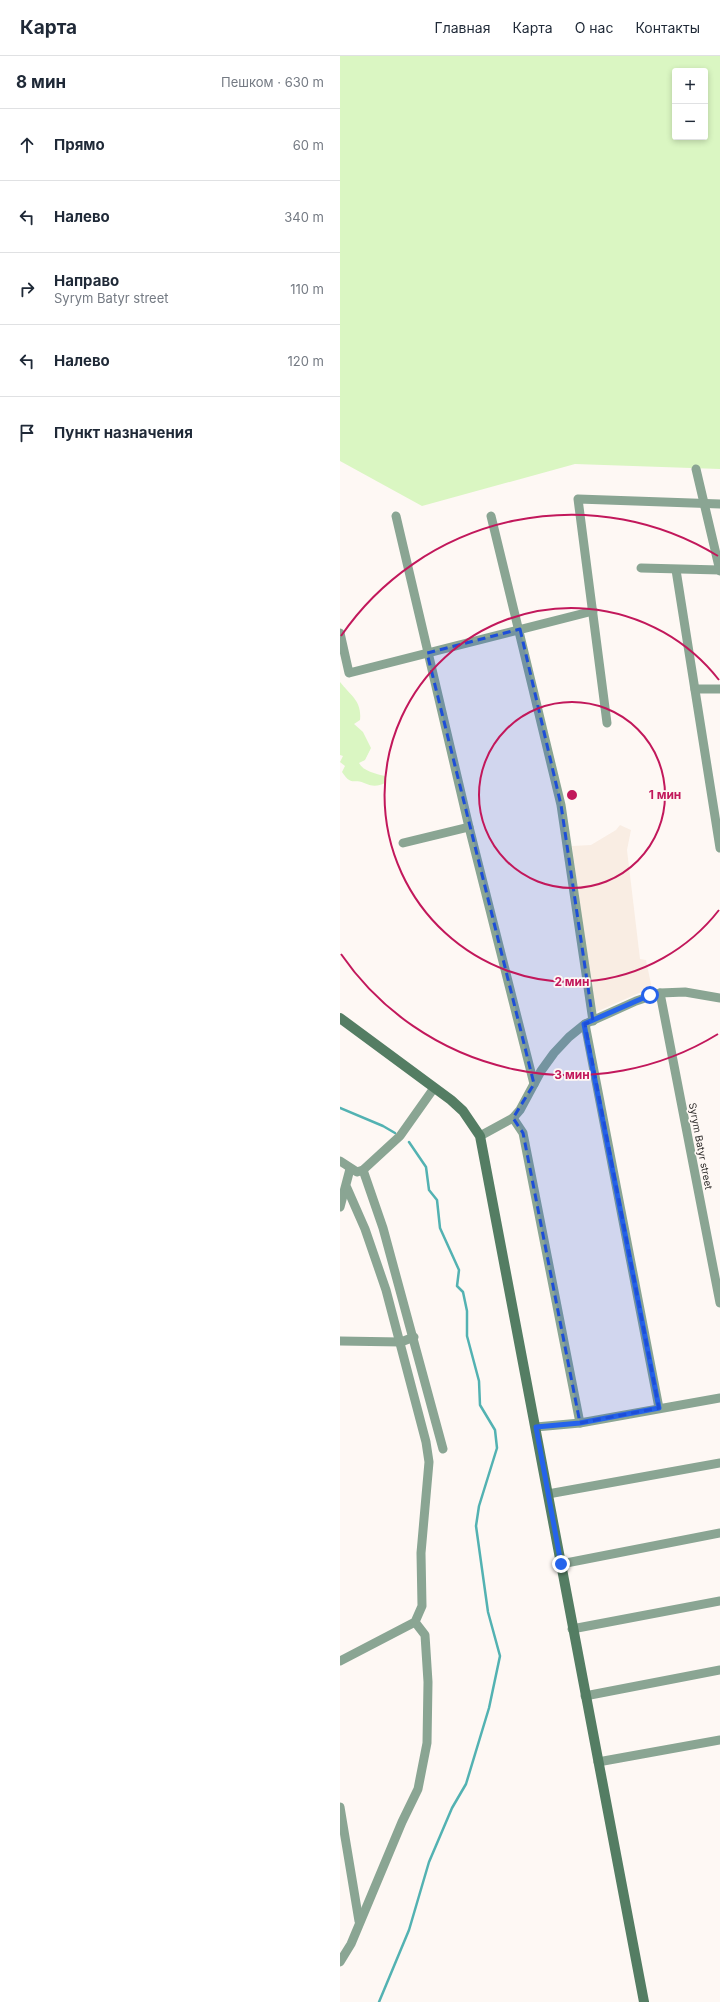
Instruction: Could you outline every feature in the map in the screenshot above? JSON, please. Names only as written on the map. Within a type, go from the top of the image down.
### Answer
[{"type":"main road","points":[[340,1018],[463,1111],[480,1136],[536,1427],[572,1629],[644,2002]]},
{"type":"street","points":[[641,568],[720,570],[718,551],[704,504],[696,469]]},
{"type":"street","points":[[607,723],[578,499],[720,504]]},
{"type":"street","points":[[396,516],[469,827],[534,1084]]},
{"type":"street","points":[[491,516],[520,629],[561,805],[589,1022],[659,1408]]},
{"type":"street","points":[[676,570],[720,848]]},
{"type":"street","points":[[340,633],[350,673],[592,611]]},
{"type":"street","points":[[695,689],[720,689]]},
{"type":"street","points":[[403,843],[469,827]]},
{"type":"street","points":[[480,1136],[513,1118],[520,1110],[534,1084],[554,1053],[568,1037],[589,1022],[636,1000],[660,993],[685,992],[720,998]]},
{"type":"street","name":"Syrym Batyr street","points":[[660,993],[720,1303]]},
{"type":"street","points":[[340,1161],[350,1169],[357,1172],[363,1170],[400,1136],[434,1088]]},
{"type":"street","points":[[513,1118],[523,1133],[580,1423]]},
{"type":"street","points":[[340,1207],[347,1188],[350,1169]]},
{"type":"street","points":[[363,1170],[383,1228],[395,1277],[414,1337],[443,1449]]},
{"type":"street","points":[[340,1660],[415,1622],[422,1606],[421,1553],[429,1462],[426,1442],[401,1342],[374,1251],[347,1188]]},
{"type":"street","points":[[340,1341],[401,1342],[414,1337]]},
{"type":"street","points":[[536,1427],[580,1423],[720,1398]]},
{"type":"street","points":[[548,1494],[720,1463]]},
{"type":"street","points":[[561,1564],[720,1533]]},
{"type":"street","points":[[572,1629],[720,1601]]},
{"type":"street","points":[[340,1962],[351,1944],[359,1921],[418,1789],[428,1743],[428,1682],[425,1635],[415,1622]]},
{"type":"street","points":[[585,1696],[720,1670]]},
{"type":"street","points":[[598,1762],[720,1740]]},
{"type":"street","points":[[340,1807],[359,1921]]},
{"type":"highlighted area","points":[[520,629],[561,805],[593,1021],[585,1024],[659,1408],[580,1423],[523,1133],[513,1118],[534,1084],[427,653]]},
{"type":"shaded area","points":[[620,825],[631,830],[627,850],[640,959],[646,960],[652,989],[639,993],[594,1013],[572,846],[591,845],[616,830]]},
{"type":"green space","points":[[340,56],[720,56],[720,469],[575,464],[422,506],[340,461]]},
{"type":"green space","points":[[340,682],[357,703],[360,713],[360,720],[354,724],[363,732],[371,748],[365,760],[359,763],[367,770],[385,776],[385,783],[377,786],[350,781],[342,772],[345,766],[340,762],[343,756],[340,755]]},
{"type":"waterway","points":[[340,1108],[383,1126],[395,1133]]},
{"type":"waterway","points":[[379,2002],[409,1930],[429,1862],[452,1808],[466,1784],[489,1708],[500,1656],[488,1612],[476,1526],[479,1506],[497,1448],[495,1430],[480,1405],[479,1381],[467,1336],[467,1311],[463,1292],[457,1286],[459,1270],[440,1228],[437,1200],[429,1190],[426,1167],[409,1142]]},
{"type":"route","points":[[561,1564],[536,1427],[580,1423],[659,1408],[584,1024],[650,995]]}]
